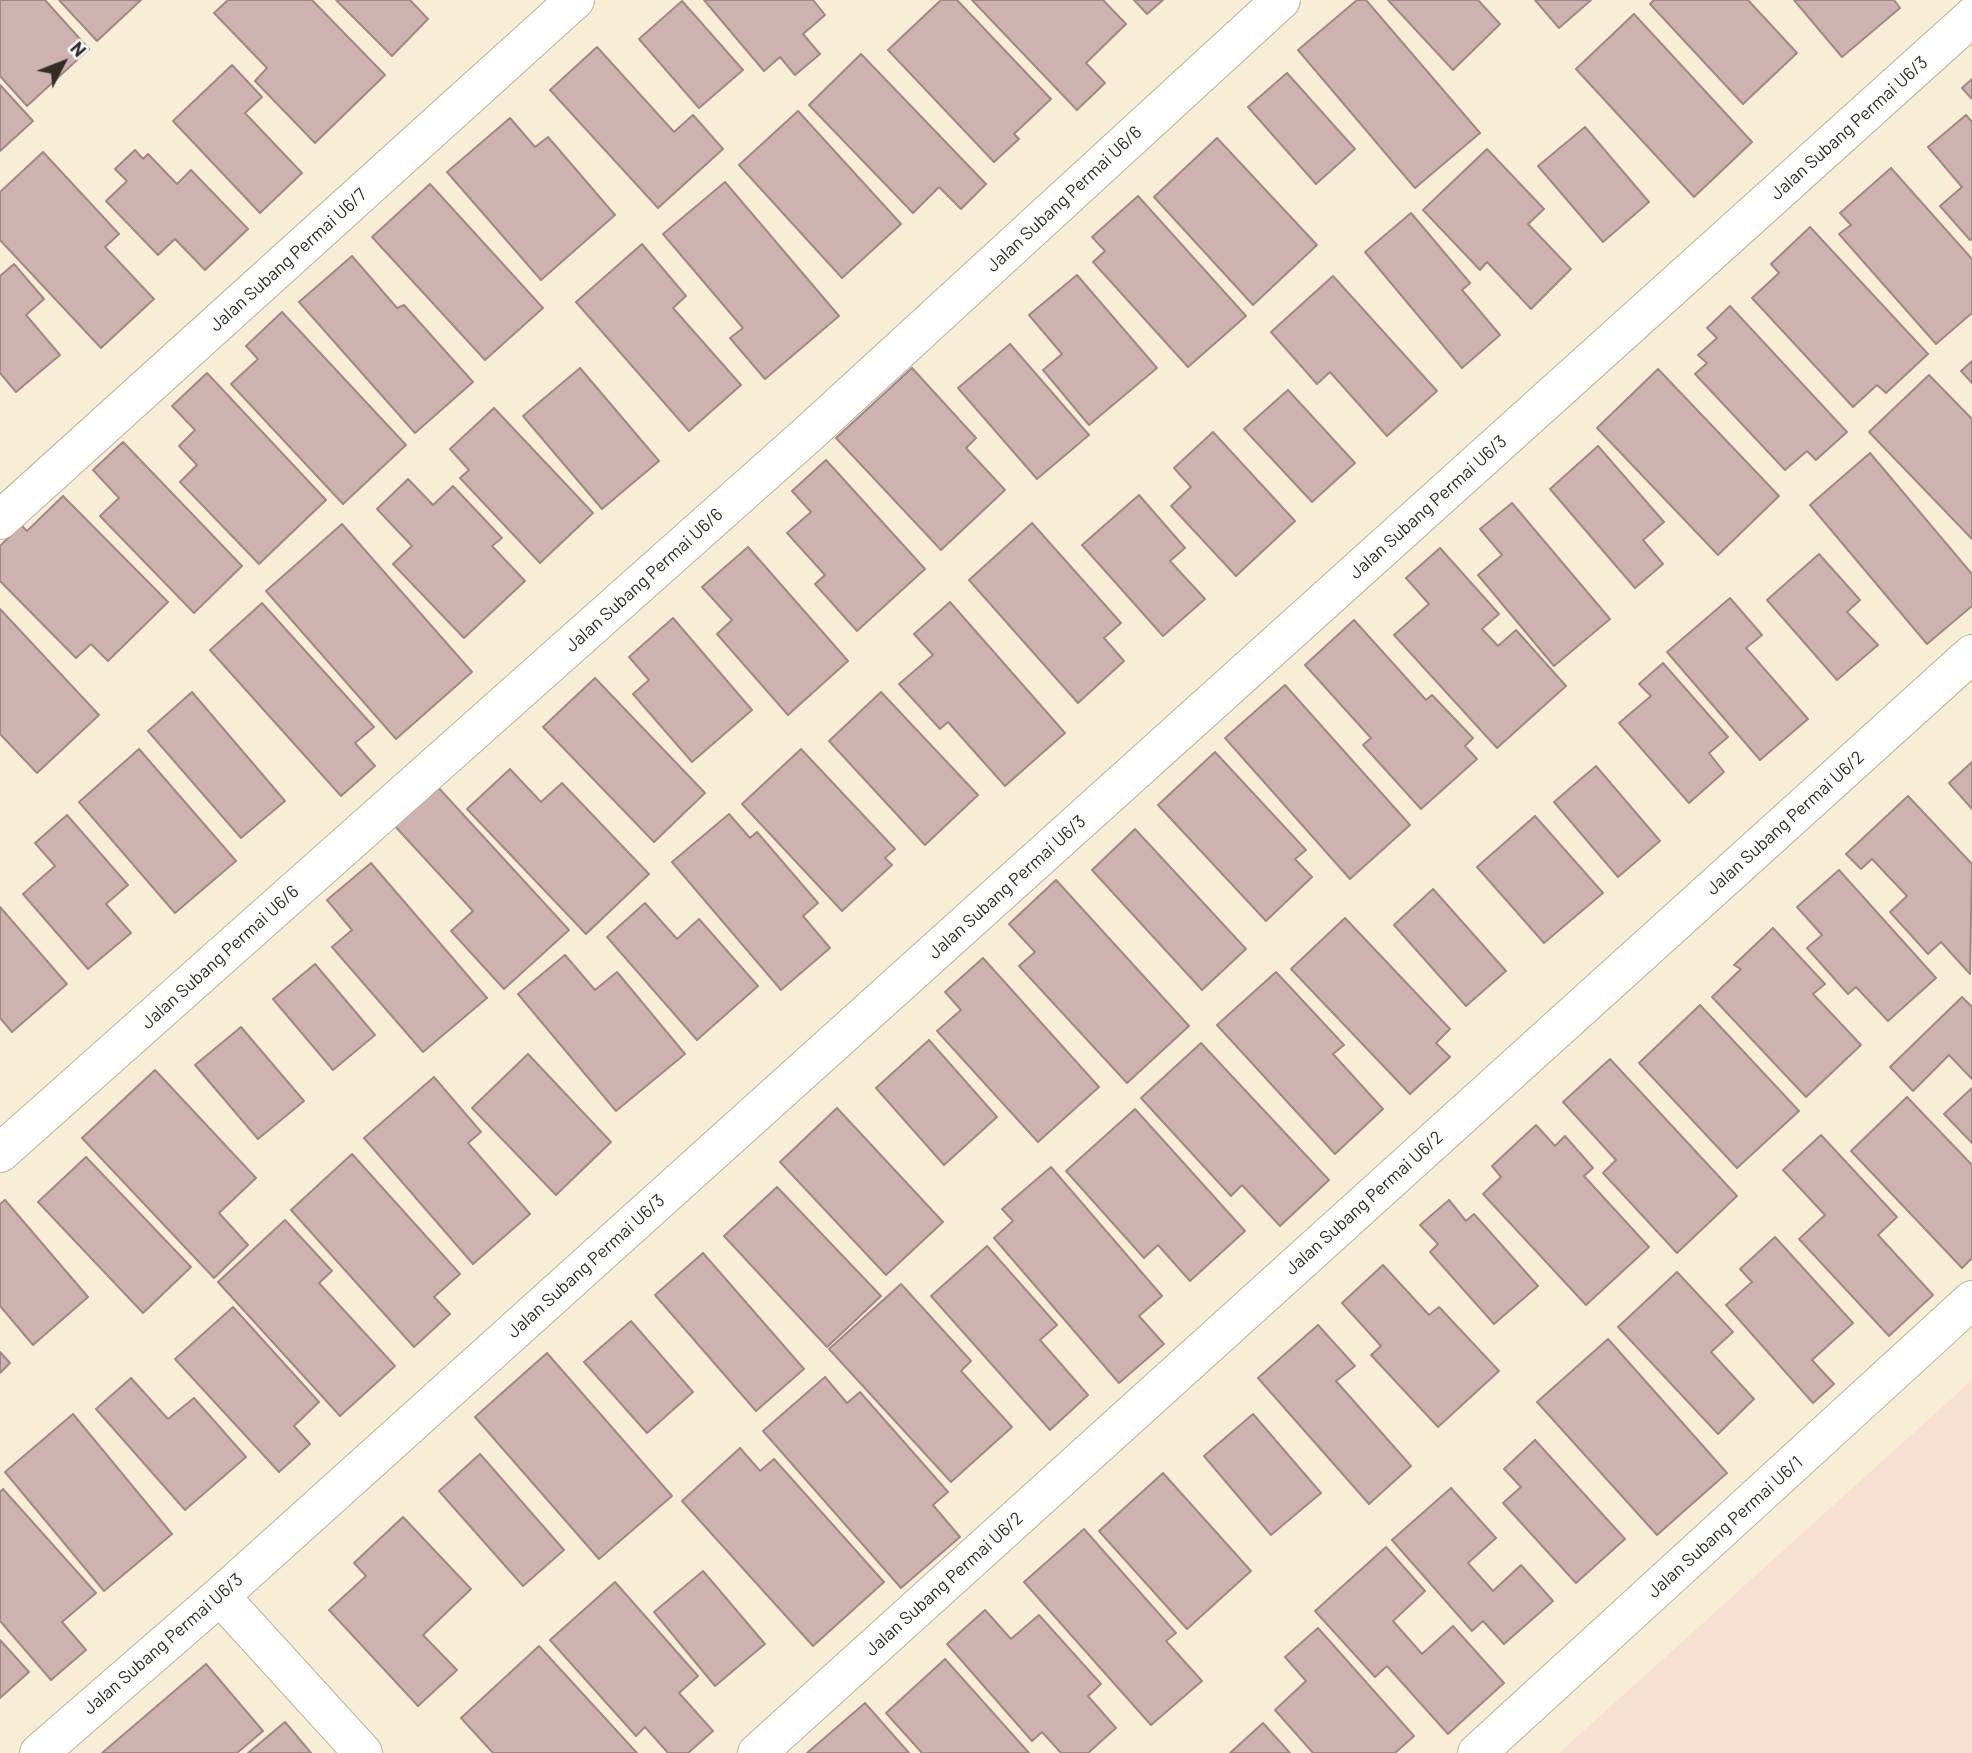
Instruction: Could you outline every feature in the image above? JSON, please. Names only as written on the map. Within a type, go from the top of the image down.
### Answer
[{"type":"street","name":"Jalan Subang Permai U6/7","points":[[0,520],[575,0]]},
{"type":"street","name":"Jalan Subang Permai U6/6","points":[[0,1153],[807,435],[1281,0]]},
{"type":"street","name":"Jalan Subang Permai U6/3","points":[[39,1753],[220,1596],[1972,17]]},
{"type":"street","name":"Jalan Subang Permai U6/2","points":[[757,1753],[1972,654]]},
{"type":"street","name":"Jalan Subang Permai U6/1","points":[[1477,1753],[1972,1300]]},
{"type":"street","points":[[220,1596],[363,1753]]},
{"type":"shaded area","points":[[1972,1380],[1972,1753],[1559,1753]]},
{"type":"building","points":[[0,0],[45,0],[89,49],[27,106],[0,76]]},
{"type":"building","points":[[59,0],[141,0],[97,41]]},
{"type":"building","points":[[228,0],[312,0],[385,75],[315,143],[255,81],[267,68],[214,13]]},
{"type":"building","points":[[336,0],[410,0],[428,19],[392,56]]},
{"type":"building","points":[[704,0],[813,0],[825,15],[803,34],[820,54],[795,75],[780,57],[764,71]]},
{"type":"building","points":[[941,0],[957,0],[1051,99],[1014,134],[1019,139],[994,162],[888,50]]},
{"type":"building","points":[[972,0],[1103,0],[1126,24],[1086,63],[1105,83],[1077,110]]},
{"type":"building","points":[[1134,0],[1163,0],[1147,14]]},
{"type":"building","points":[[1357,0],[1366,0],[1480,133],[1415,188],[1298,50]]},
{"type":"building","points":[[1388,0],[1478,0],[1500,24],[1453,70]]},
{"type":"building","points":[[1535,0],[1591,0],[1559,28]]},
{"type":"building","points":[[1654,0],[1748,0],[1797,53],[1743,104],[1650,4]]},
{"type":"building","points":[[1794,0],[1894,0],[1900,8],[1842,57]]},
{"type":"building","points":[[682,1],[743,70],[699,108],[639,39]]},
{"type":"building","points":[[1634,14],[1752,142],[1694,197],[1576,69]]},
{"type":"building","points":[[597,47],[674,132],[693,115],[723,149],[658,208],[550,90]]},
{"type":"building","points":[[861,54],[986,184],[961,209],[939,187],[913,213],[809,105]]},
{"type":"building","points":[[232,65],[262,97],[245,113],[302,173],[260,213],[173,121]]},
{"type":"building","points":[[1287,73],[1355,149],[1316,184],[1248,107]]},
{"type":"building","points":[[1972,79],[1972,99],[1962,88]]},
{"type":"building","points":[[0,85],[33,121],[0,151]]},
{"type":"building","points":[[798,111],[901,224],[842,278],[739,165]]},
{"type":"building","points":[[1966,115],[1972,122],[1970,240],[1940,206],[1962,187],[1928,147]]},
{"type":"building","points":[[510,118],[535,147],[548,137],[615,215],[541,280],[447,172]]},
{"type":"building","points":[[1585,127],[1649,202],[1603,242],[1538,166]]},
{"type":"building","points":[[1217,138],[1317,245],[1253,305],[1154,197]]},
{"type":"building","points":[[1487,149],[1544,209],[1528,224],[1571,269],[1531,309],[1487,262],[1480,270],[1423,210]]},
{"type":"building","points":[[135,150],[143,159],[148,154],[177,184],[191,170],[248,229],[205,270],[175,239],[158,255],[106,201],[127,181],[115,169]]},
{"type":"building","points":[[43,152],[119,234],[105,247],[154,299],[101,348],[0,240],[0,192]]},
{"type":"building","points":[[1891,168],[1972,259],[1972,313],[1936,344],[1839,234],[1851,225],[1840,213]]},
{"type":"building","points":[[725,182],[839,316],[765,379],[730,338],[743,328],[663,234]]},
{"type":"building","points":[[430,184],[543,308],[485,360],[372,237]]},
{"type":"building","points":[[1138,196],[1246,316],[1188,367],[1093,262],[1105,251],[1092,237]]},
{"type":"building","points":[[1411,213],[1470,283],[1462,290],[1500,335],[1462,368],[1365,252]]},
{"type":"building","points":[[1810,227],[1928,354],[1886,393],[1877,385],[1853,407],[1752,298],[1779,273],[1771,264]]},
{"type":"building","points":[[642,244],[686,296],[673,308],[741,385],[689,431],[576,302]]},
{"type":"building","points":[[352,256],[397,308],[404,305],[473,382],[415,433],[299,302]]},
{"type":"building","points":[[14,264],[44,299],[26,315],[60,355],[16,392],[0,373],[0,276]]},
{"type":"building","points":[[1077,275],[1157,368],[1089,425],[1043,370],[1062,354],[1029,315]]},
{"type":"building","points":[[1333,276],[1437,391],[1387,436],[1330,372],[1317,384],[1271,332]]},
{"type":"building","points":[[1730,306],[1847,432],[1816,460],[1807,451],[1785,470],[1695,374],[1707,363],[1698,355],[1717,338],[1707,328]]},
{"type":"building","points":[[282,312],[406,445],[343,504],[231,384],[258,359],[246,346]]},
{"type":"building","points":[[1010,344],[1089,435],[1037,479],[958,388]]},
{"type":"building","points":[[1972,361],[1972,383],[1961,371]]},
{"type":"building","points":[[580,368],[659,461],[602,509],[523,416]]},
{"type":"building","points":[[912,368],[976,438],[966,448],[1005,490],[941,550],[836,438]]},
{"type":"building","points":[[1658,369],[1779,496],[1718,555],[1597,428]]},
{"type":"building","points":[[207,373],[326,500],[259,564],[180,482],[197,465],[179,446],[195,430],[172,406]]},
{"type":"building","points":[[1929,375],[1972,419],[1972,539],[1869,432]]},
{"type":"building","points":[[1288,390],[1355,463],[1312,502],[1244,429]]},
{"type":"building","points":[[494,408],[593,513],[540,563],[460,478],[469,470],[450,449]]},
{"type":"building","points":[[1213,432],[1295,521],[1236,576],[1171,506],[1191,487],[1174,468]]},
{"type":"building","points":[[123,442],[242,566],[194,613],[100,516],[119,498],[93,470]]},
{"type":"building","points":[[1598,446],[1664,522],[1643,540],[1663,564],[1635,588],[1550,489]]},
{"type":"building","points":[[1870,453],[1972,574],[1972,606],[1927,644],[1810,505]]},
{"type":"building","points":[[826,460],[925,569],[857,631],[815,584],[825,575],[787,533],[811,512],[792,491]]},
{"type":"building","points":[[408,479],[433,505],[453,486],[502,538],[492,546],[525,581],[464,638],[393,564],[412,546],[377,509]]},
{"type":"building","points":[[1139,495],[1185,548],[1170,561],[1205,599],[1163,636],[1082,545]]},
{"type":"building","points":[[63,496],[168,602],[108,661],[91,644],[76,658],[0,581],[0,546],[21,525],[27,531]]},
{"type":"building","points":[[1512,503],[1610,619],[1554,666],[1478,575],[1502,555],[1480,529]]},
{"type":"building","points":[[1032,523],[1121,623],[1104,638],[1124,661],[1078,703],[969,580]]},
{"type":"building","points":[[342,524],[472,672],[396,739],[266,591]]},
{"type":"building","points":[[748,547],[848,661],[788,715],[717,634],[732,620],[702,587]]},
{"type":"building","points":[[1440,548],[1499,614],[1482,629],[1498,646],[1516,630],[1566,686],[1497,748],[1394,635],[1429,604],[1406,578]]},
{"type":"building","points":[[1819,554],[1860,600],[1847,612],[1878,645],[1837,680],[1767,600]]},
{"type":"building","points":[[1730,598],[1762,635],[1746,648],[1808,719],[1760,760],[1667,652]]},
{"type":"building","points":[[950,602],[1065,733],[1005,786],[948,722],[940,729],[899,684],[933,655],[914,634]]},
{"type":"building","points":[[262,603],[374,727],[355,743],[375,766],[341,796],[210,650]]},
{"type":"building","points":[[0,609],[99,715],[37,773],[0,734]]},
{"type":"building","points":[[673,618],[752,710],[692,762],[633,694],[649,680],[629,657]]},
{"type":"building","points":[[1354,620],[1426,700],[1432,695],[1473,738],[1465,746],[1477,759],[1421,809],[1363,745],[1371,738],[1305,665]]},
{"type":"building","points":[[1663,663],[1728,737],[1709,753],[1724,772],[1689,803],[1619,723],[1651,696],[1639,684]]},
{"type":"building","points":[[595,678],[705,793],[654,842],[543,727]]},
{"type":"building","points":[[1285,685],[1410,825],[1350,879],[1225,738]]},
{"type":"building","points":[[192,692],[285,801],[241,838],[148,731]]},
{"type":"building","points":[[881,692],[978,795],[925,845],[829,741]]},
{"type":"building","points":[[139,749],[236,861],[175,913],[79,802]]},
{"type":"building","points":[[801,749],[895,849],[885,858],[892,865],[842,911],[742,804]]},
{"type":"building","points":[[1215,752],[1306,850],[1295,859],[1312,877],[1266,921],[1158,805]]},
{"type":"building","points":[[1972,762],[1972,809],[1949,783]]},
{"type":"building","points":[[1596,766],[1660,841],[1618,877],[1554,802]]},
{"type":"building","points":[[510,769],[541,802],[562,783],[649,874],[586,934],[467,809]]},
{"type":"building","points":[[436,785],[569,930],[504,989],[451,931],[473,911],[393,824]]},
{"type":"building","points":[[1908,796],[1972,864],[1970,974],[1941,942],[1928,954],[1890,912],[1907,896],[1872,859],[1861,869],[1846,854]]},
{"type":"building","points":[[729,814],[750,838],[757,832],[818,903],[803,916],[830,948],[781,990],[672,862]]},
{"type":"building","points":[[67,815],[128,885],[106,904],[131,933],[88,969],[23,894],[55,866],[35,843]]},
{"type":"building","points":[[1535,816],[1603,893],[1544,943],[1477,867]]},
{"type":"building","points":[[1135,829],[1246,949],[1202,990],[1092,870]]},
{"type":"building","points":[[371,863],[487,998],[423,1052],[332,947],[352,930],[327,900]]},
{"type":"building","points":[[1839,870],[1936,978],[1888,1021],[1856,987],[1848,994],[1807,948],[1822,935],[1797,907]]},
{"type":"building","points":[[1056,880],[1189,1026],[1127,1083],[1019,966],[1035,952],[1009,924]]},
{"type":"building","points":[[1433,889],[1506,971],[1466,1006],[1394,925]]},
{"type":"building","points":[[645,903],[677,939],[699,919],[758,986],[697,1040],[607,937]]},
{"type":"building","points":[[0,907],[67,984],[12,1032],[0,1018]]},
{"type":"building","points":[[1345,918],[1450,1029],[1436,1043],[1450,1057],[1410,1094],[1291,969]]},
{"type":"building","points":[[1773,928],[1825,984],[1813,994],[1861,1045],[1806,1097],[1712,997],[1741,969],[1734,965]]},
{"type":"building","points":[[565,955],[595,990],[617,972],[685,1054],[616,1111],[518,994]]},
{"type":"building","points":[[983,958],[1099,1087],[1038,1142],[937,1031],[961,1010],[945,992]]},
{"type":"building","points":[[315,964],[375,1035],[333,1070],[273,999]]},
{"type":"building","points":[[1276,972],[1344,1045],[1333,1054],[1383,1109],[1335,1154],[1217,1025]]},
{"type":"building","points":[[1962,997],[1972,1007],[1972,1079],[1949,1055],[1913,1091],[1890,1067]]},
{"type":"building","points":[[1700,1005],[1799,1111],[1737,1168],[1639,1063]]},
{"type":"building","points":[[241,1027],[304,1101],[258,1139],[195,1065]]},
{"type":"building","points":[[929,1040],[997,1117],[944,1165],[876,1088]]},
{"type":"building","points":[[1201,1043],[1329,1180],[1280,1226],[1242,1185],[1231,1196],[1141,1098]]},
{"type":"building","points":[[528,1054],[611,1142],[556,1195],[472,1108]]},
{"type":"building","points":[[1610,1059],[1737,1196],[1677,1253],[1603,1173],[1616,1160],[1563,1102]]},
{"type":"building","points":[[155,1070],[256,1178],[219,1213],[248,1245],[214,1278],[82,1138]]},
{"type":"building","points":[[434,1077],[481,1132],[468,1143],[530,1214],[473,1264],[364,1138]]},
{"type":"building","points":[[1972,1088],[1972,1143],[1944,1114]]},
{"type":"building","points":[[1907,1097],[1972,1165],[1972,1258],[1962,1268],[1851,1151]]},
{"type":"building","points":[[837,1108],[943,1222],[886,1275],[780,1162]]},
{"type":"building","points":[[1135,1109],[1245,1231],[1190,1281],[1158,1245],[1144,1258],[1066,1171]]},
{"type":"building","points":[[1536,1125],[1555,1146],[1565,1136],[1593,1168],[1584,1176],[1649,1247],[1586,1305],[1483,1194],[1501,1177],[1492,1166]]},
{"type":"building","points":[[1821,1135],[1897,1217],[1878,1235],[1933,1295],[1889,1336],[1799,1239],[1825,1215],[1783,1170]]},
{"type":"building","points":[[352,1154],[460,1274],[434,1297],[450,1314],[414,1347],[291,1210]]},
{"type":"building","points":[[86,1157],[191,1267],[143,1313],[38,1202]]},
{"type":"building","points":[[1051,1167],[1162,1296],[1139,1316],[1164,1344],[1119,1383],[994,1238],[1013,1221],[1002,1209]]},
{"type":"building","points":[[777,1187],[881,1296],[827,1347],[724,1236]]},
{"type":"building","points":[[5,1200],[88,1297],[33,1345],[0,1306],[0,1204]]},
{"type":"building","points":[[1449,1200],[1466,1221],[1474,1214],[1538,1286],[1494,1324],[1430,1252],[1438,1244],[1420,1225]]},
{"type":"building","points":[[285,1220],[332,1271],[319,1283],[395,1366],[340,1416],[218,1282]]},
{"type":"building","points":[[1775,1237],[1853,1323],[1812,1360],[1834,1384],[1813,1403],[1726,1305],[1752,1282],[1740,1269]]},
{"type":"building","points":[[987,1246],[1057,1325],[1040,1340],[1088,1395],[1050,1430],[931,1296]]},
{"type":"building","points":[[703,1253],[804,1369],[756,1411],[655,1295]]},
{"type":"building","points":[[1383,1265],[1429,1315],[1439,1307],[1499,1371],[1438,1427],[1371,1355],[1381,1346],[1342,1303]]},
{"type":"building","points":[[1677,1272],[1733,1332],[1711,1352],[1754,1399],[1718,1434],[1618,1327]]},
{"type":"building","points":[[901,1284],[971,1361],[961,1371],[1012,1427],[951,1482],[829,1349]]},
{"type":"building","points":[[233,1307],[319,1402],[294,1426],[310,1444],[279,1472],[175,1359]]},
{"type":"building","points":[[631,1321],[693,1392],[647,1433],[584,1362]]},
{"type":"building","points":[[1318,1325],[1355,1366],[1336,1381],[1411,1466],[1369,1504],[1258,1378]]},
{"type":"building","points":[[1608,1339],[1727,1473],[1657,1535],[1537,1402]]},
{"type":"building","points":[[0,1352],[10,1363],[0,1373]]},
{"type":"building","points":[[547,1353],[672,1496],[599,1559],[475,1417]]},
{"type":"building","points":[[825,1377],[847,1403],[860,1392],[948,1492],[933,1505],[960,1537],[901,1588],[763,1431]]},
{"type":"building","points":[[131,1378],[168,1419],[194,1398],[246,1457],[185,1510],[96,1409]]},
{"type":"building","points":[[73,1414],[172,1534],[104,1591],[5,1472]]},
{"type":"building","points":[[1253,1414],[1321,1493],[1271,1535],[1204,1456]]},
{"type":"building","points":[[1535,1440],[1625,1539],[1576,1583],[1503,1503],[1521,1487],[1504,1469]]},
{"type":"building","points":[[740,1448],[760,1471],[774,1459],[884,1582],[813,1646],[682,1501]]},
{"type":"building","points":[[480,1454],[564,1550],[523,1586],[439,1491]]},
{"type":"building","points":[[1163,1473],[1251,1571],[1187,1629],[1099,1531]]},
{"type":"building","points":[[1451,1488],[1496,1538],[1468,1563],[1493,1591],[1521,1565],[1553,1601],[1504,1644],[1483,1621],[1472,1631],[1392,1540]]},
{"type":"building","points":[[3,1489],[96,1593],[62,1622],[86,1650],[51,1680],[0,1621],[0,1492]]},
{"type":"building","points":[[403,1517],[471,1589],[423,1635],[457,1670],[418,1706],[329,1610],[366,1576],[354,1563]]},
{"type":"building","points":[[1084,1529],[1176,1633],[1166,1641],[1202,1681],[1151,1725],[1024,1582]]},
{"type":"building","points":[[1386,1547],[1425,1591],[1393,1621],[1422,1654],[1453,1626],[1504,1683],[1448,1734],[1387,1666],[1375,1677],[1315,1611]]},
{"type":"building","points":[[703,1571],[765,1644],[715,1686],[654,1612]]},
{"type":"building","points":[[615,1582],[698,1676],[679,1693],[713,1731],[688,1753],[668,1753],[645,1727],[636,1736],[550,1640]]},
{"type":"building","points":[[985,1610],[1011,1639],[1039,1615],[1101,1684],[1088,1696],[1116,1728],[1088,1753],[1061,1753],[1042,1732],[1032,1741],[947,1644]]},
{"type":"building","points":[[1318,1628],[1414,1736],[1395,1753],[1313,1753],[1275,1710],[1306,1681],[1285,1657]]},
{"type":"building","points":[[0,1640],[29,1672],[0,1698]]},
{"type":"building","points":[[539,1646],[637,1753],[493,1753],[461,1718]]},
{"type":"building","points":[[945,1659],[1029,1753],[922,1753],[886,1713]]},
{"type":"building","points":[[206,1664],[263,1731],[237,1753],[102,1753]]},
{"type":"building","points":[[865,1703],[909,1753],[807,1753]]},
{"type":"building","points":[[285,1722],[311,1753],[248,1753]]},
{"type":"building","points":[[1263,1723],[1290,1753],[1230,1753]]}]
